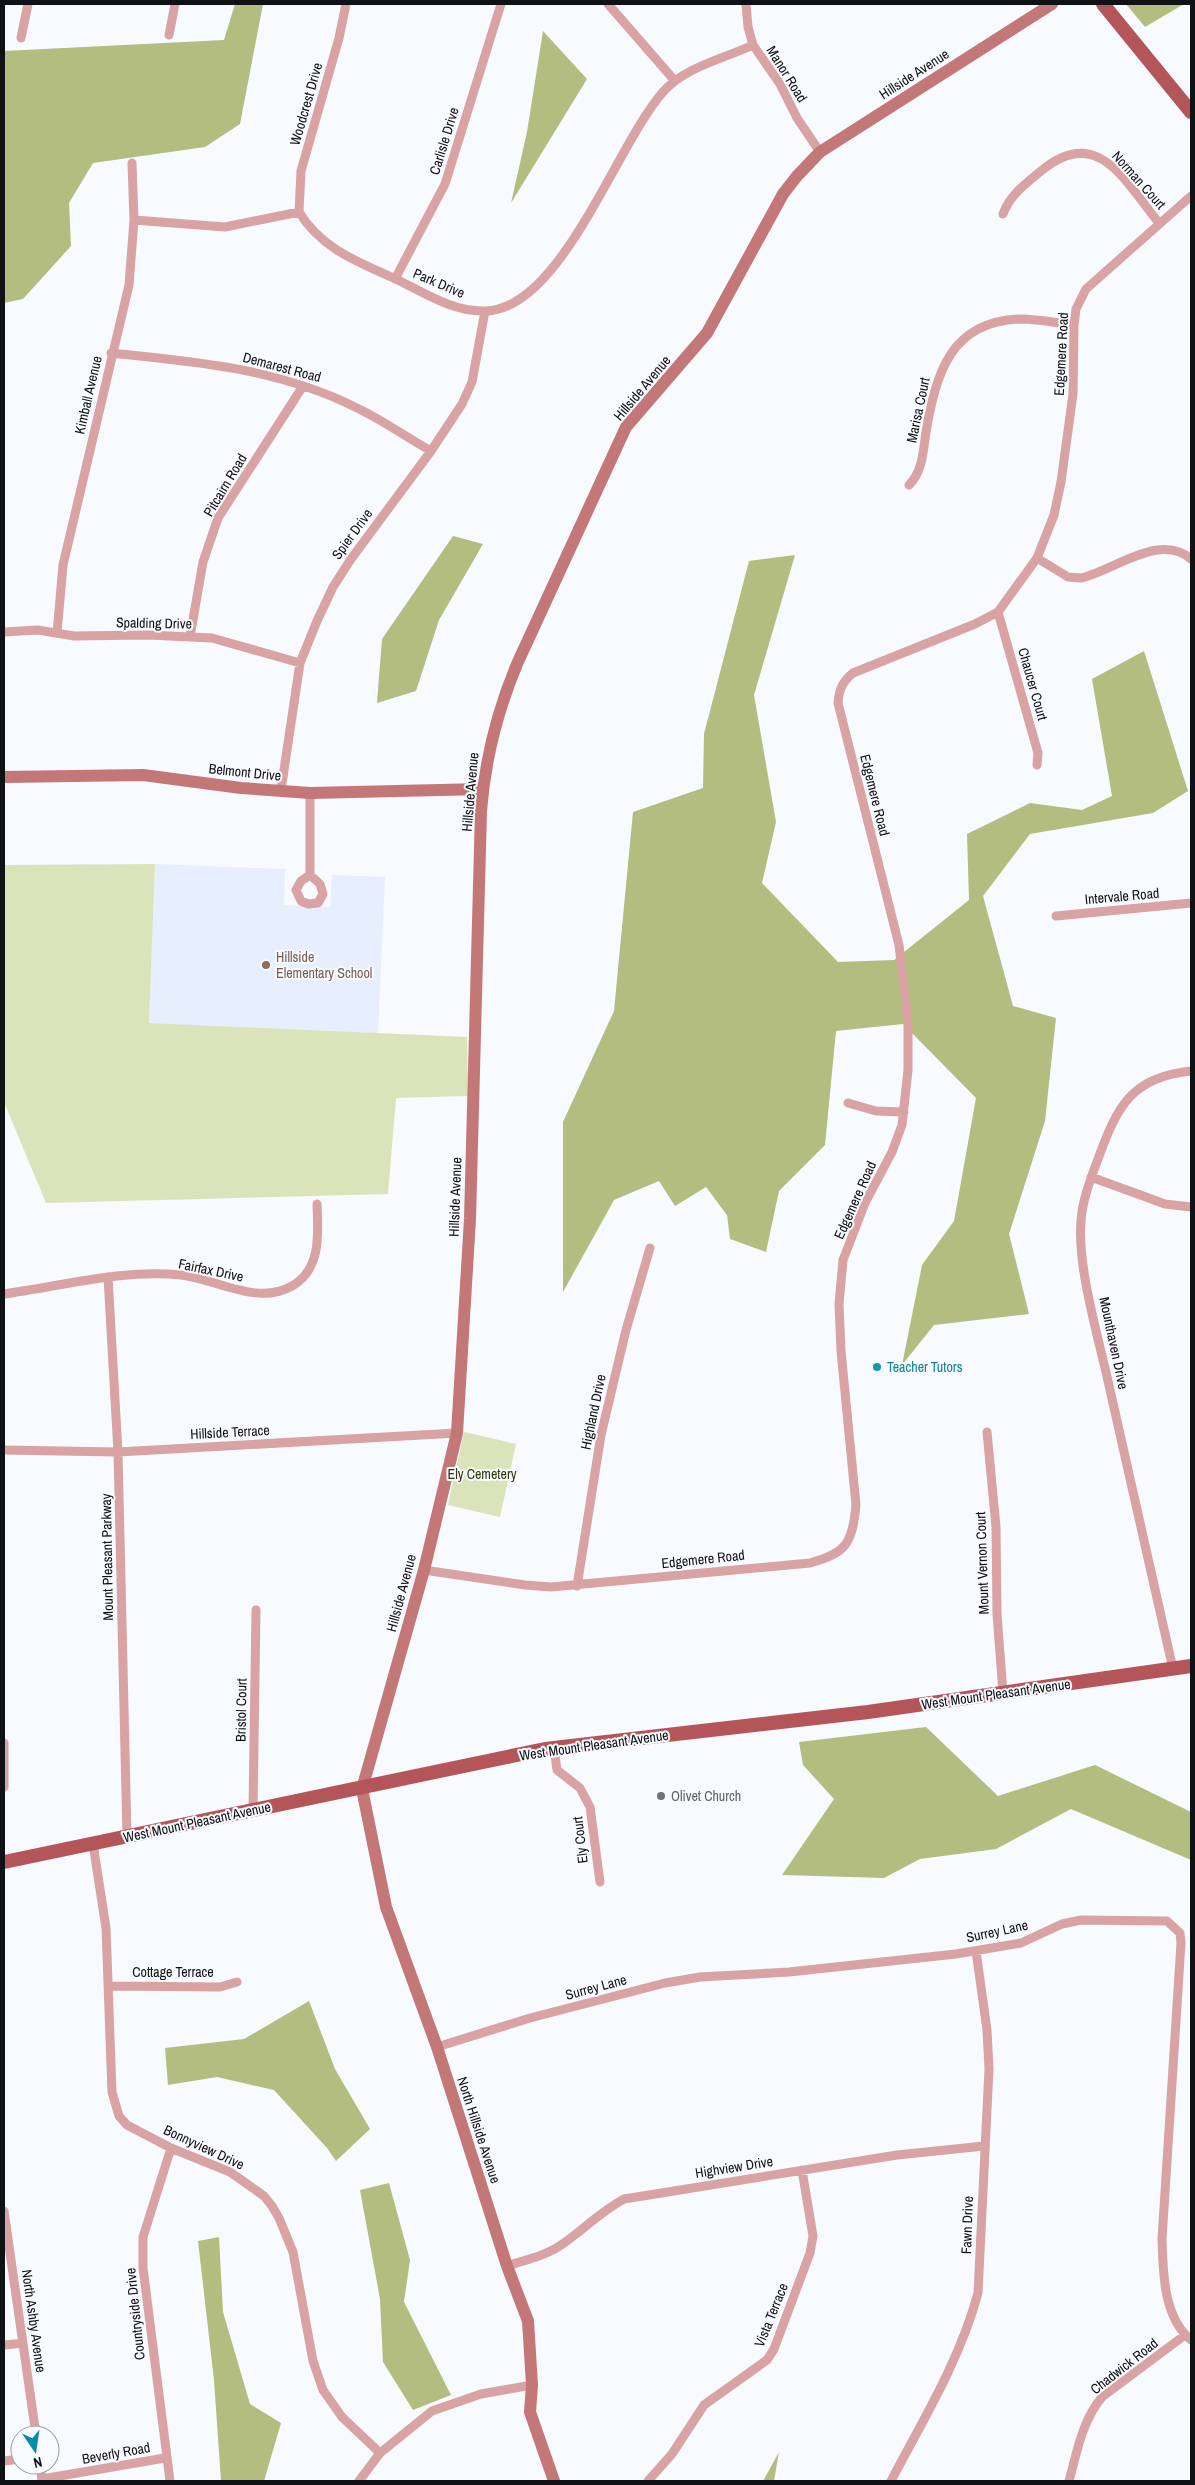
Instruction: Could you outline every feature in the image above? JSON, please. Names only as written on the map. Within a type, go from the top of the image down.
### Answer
[{"type":"main road","points":[[1103,4],[1191,112]]},
{"type":"main road","name":"West Mount Pleasant Avenue","points":[[4,1862],[554,1748],[868,1712],[1191,1666]]},
{"type":"street","points":[[21,38],[28,4]]},
{"type":"street","points":[[169,35],[175,4]]},
{"type":"street","name":"Woodcrest Drive","points":[[298,212],[301,171],[339,38],[346,4]]},
{"type":"street","name":"Carlisle Drive","points":[[395,279],[445,184],[501,4]]},
{"type":"street","points":[[608,4],[675,81]]},
{"type":"street","name":"Manor Road","points":[[746,4],[748,27],[753,45],[780,84],[798,118],[820,152]]},
{"type":"street","name":"Hillside Avenue","points":[[362,1789],[424,1570],[457,1433],[470,1219],[483,789],[491,736],[502,699],[626,427],[707,333],[783,194],[797,176],[820,152],[1052,4]]},
{"type":"street","name":"Park Drive","points":[[298,212],[308,228],[326,245],[395,279],[448,304],[485,311],[500,308],[531,293],[558,263],[645,117],[664,90],[689,72],[753,45]]},
{"type":"street","name":"Norman Court","points":[[1003,214],[1015,192],[1052,162],[1070,154],[1087,153],[1095,155],[1110,164],[1159,223]]},
{"type":"street","name":"Kimball Avenue","points":[[57,633],[63,565],[111,354],[129,286],[134,220],[132,163]]},
{"type":"street","name":"Edgemere Road","points":[[424,1570],[525,1585],[577,1586],[810,1564],[833,1557],[847,1544],[854,1524],[856,1505],[841,1352],[839,1304],[843,1260],[865,1203],[892,1152],[904,1112],[908,1022],[899,945],[838,703],[838,694],[846,679],[853,672],[975,624],[998,612],[1037,558],[1054,515],[1061,482],[1073,394],[1076,309],[1086,289],[1191,196]]},
{"type":"street","points":[[134,220],[225,227],[298,212]]},
{"type":"street","name":"Spier Drive","points":[[281,790],[300,662],[333,587],[351,558],[431,451],[462,404],[472,382],[485,311]]},
{"type":"street","name":"Marisa Court","points":[[909,485],[920,468],[938,378],[946,361],[959,344],[982,328],[1009,320],[1023,319],[1074,325]]},
{"type":"street","name":"Demarest Road","points":[[111,354],[198,361],[262,374],[302,386],[356,407],[431,451]]},
{"type":"street","name":"Pitcairn Road","points":[[190,637],[203,562],[218,518],[302,386]]},
{"type":"street","points":[[1037,558],[1068,577],[1081,578],[1095,575],[1150,551],[1172,548],[1191,559]]},
{"type":"street","name":"Chaucer Court","points":[[998,612],[1038,753],[1037,765]]},
{"type":"street","name":"Spalding Drive","points":[[4,632],[38,630],[74,636],[212,638],[300,662]]},
{"type":"street","name":"Belmont Drive","points":[[4,777],[143,775],[241,788],[310,793],[483,789]]},
{"type":"street","points":[[310,793],[310,875]]},
{"type":"street","name":"Intervale Road","points":[[1056,916],[1191,902]]},
{"type":"street","name":"Mounthaven Drive","points":[[1173,1669],[1084,1267],[1081,1220],[1091,1178],[1115,1115],[1132,1093],[1146,1082],[1160,1077],[1191,1071]]},
{"type":"street","points":[[848,1103],[876,1111],[904,1112]]},
{"type":"street","points":[[1091,1178],[1165,1204],[1191,1208]]},
{"type":"street","name":"Fairfax Drive","points":[[4,1294],[108,1277],[182,1276],[259,1294],[291,1287],[302,1279],[317,1252],[317,1204]]},
{"type":"street","name":"Highland Drive","points":[[577,1586],[601,1435],[626,1330],[650,1248]]},
{"type":"street","name":"Mount Pleasant Parkway","points":[[108,1277],[118,1452],[127,1837]]},
{"type":"street","name":"Mount Vernon Court","points":[[987,1432],[996,1527],[998,1614],[1003,1693]]},
{"type":"street","name":"Hillside Terrace","points":[[4,1450],[118,1452],[457,1433]]},
{"type":"street","name":"Bristol Court","points":[[253,1810],[256,1610]]},
{"type":"street","points":[[4,1742],[4,1787]]},
{"type":"street","name":"Ely Court","points":[[554,1748],[557,1770],[580,1788],[590,1807],[600,1882]]},
{"type":"street","name":"North Hillside Avenue","points":[[362,1789],[386,1907],[437,2047],[507,2266],[528,2321],[532,2385],[530,2412],[554,2481]]},
{"type":"street","name":"Bonnyview Drive","points":[[93,1844],[106,1928],[111,2078],[114,2106],[119,2116],[127,2125],[171,2148],[230,2172],[264,2196],[272,2206],[293,2252],[313,2361],[323,2390],[342,2418],[380,2453]]},
{"type":"street","name":"Surrey Lane","points":[[437,2047],[530,2018],[665,1982],[700,1977],[789,1972],[976,1951],[1021,1943],[1062,1924],[1081,1920],[1167,1921],[1180,1933],[1181,1959],[1162,2258],[1163,2280],[1175,2316],[1188,2337]]},
{"type":"street","name":"Fawn Drive","points":[[891,2481],[969,2327],[978,2293],[989,2069],[987,2030],[976,1951]]},
{"type":"street","name":"Cottage Terrace","points":[[109,1986],[220,1987],[236,1982]]},
{"type":"street","name":"Highview Drive","points":[[507,2266],[546,2253],[561,2245],[594,2218],[624,2200],[897,2155],[984,2146]]},
{"type":"street","name":"Countryside Drive","points":[[170,2481],[165,2458],[143,2268],[143,2237],[171,2148]]},
{"type":"street","name":"Vista Terrace","points":[[648,2481],[672,2454],[704,2405],[767,2360],[774,2349],[810,2253],[813,2236],[802,2170]]},
{"type":"street","name":"North Ashby Avenue","points":[[4,2211],[35,2425]]},
{"type":"street","name":"Chadwick Road","points":[[1069,2481],[1083,2429],[1091,2410],[1102,2397],[1188,2337]]},
{"type":"street","points":[[4,2345],[23,2343]]},
{"type":"street","points":[[359,2481],[380,2453],[432,2411],[481,2394],[532,2385]]},
{"type":"street","name":"Beverly Road","points":[[42,2480],[165,2458]]},
{"type":"shaded area","name":"Hillside Elementary School","points":[[155,864],[285,869],[284,905],[330,907],[332,875],[385,877],[378,1033],[149,1023]]},
{"type":"green space","points":[[235,4],[263,4],[240,124],[205,147],[93,163],[69,203],[71,246],[23,299],[4,303],[4,51],[224,40]]},
{"type":"green space","points":[[1126,4],[1184,4],[1145,27]]},
{"type":"green space","points":[[543,31],[587,79],[511,203],[527,132]]},
{"type":"green space","points":[[453,536],[483,544],[439,620],[416,691],[377,703],[382,639]]},
{"type":"green space","points":[[795,555],[754,695],[776,822],[762,883],[838,962],[894,960],[969,900],[967,834],[1030,803],[1082,810],[1112,796],[1092,679],[1144,651],[1188,791],[1153,813],[1030,834],[983,896],[1013,1006],[1056,1018],[1045,1121],[1009,1234],[1029,1314],[934,1325],[902,1365],[922,1265],[954,1221],[976,1098],[903,1024],[836,1031],[825,1145],[779,1191],[766,1252],[730,1239],[727,1215],[706,1187],[675,1206],[659,1181],[614,1200],[563,1292],[563,1122],[614,1011],[633,812],[703,788],[704,734],[749,561]]},
{"type":"green space","points":[[155,864],[149,1023],[467,1037],[468,1096],[396,1098],[388,1194],[46,1203],[4,1102],[4,865]]},
{"type":"green space","name":"Ely Cemetery","points":[[464,1432],[516,1444],[500,1517],[448,1505]]},
{"type":"green space","points":[[926,1727],[998,1796],[1095,1765],[1191,1812],[1191,1860],[1071,1809],[996,1849],[920,1859],[884,1878],[782,1875],[834,1799],[803,1765],[799,1742]]},
{"type":"green space","points":[[309,2001],[335,2069],[370,2129],[336,2161],[327,2148],[274,2090],[217,2077],[168,2085],[165,2048],[244,2039]]},
{"type":"green space","points":[[389,2183],[410,2260],[404,2302],[451,2395],[413,2410],[383,2362],[380,2299],[360,2190]]},
{"type":"green space","points":[[219,2237],[223,2312],[250,2404],[281,2423],[264,2481],[221,2481],[214,2380],[198,2241]]},
{"type":"green space","points":[[779,2452],[774,2481],[763,2481]]},
{"type":"place","name":"Hillside Elementary School","points":[[266,965]]},
{"type":"place","name":"Teacher Tutors","points":[[877,1367]]},
{"type":"place","name":"Olivet Church","points":[[661,1796]]}]
